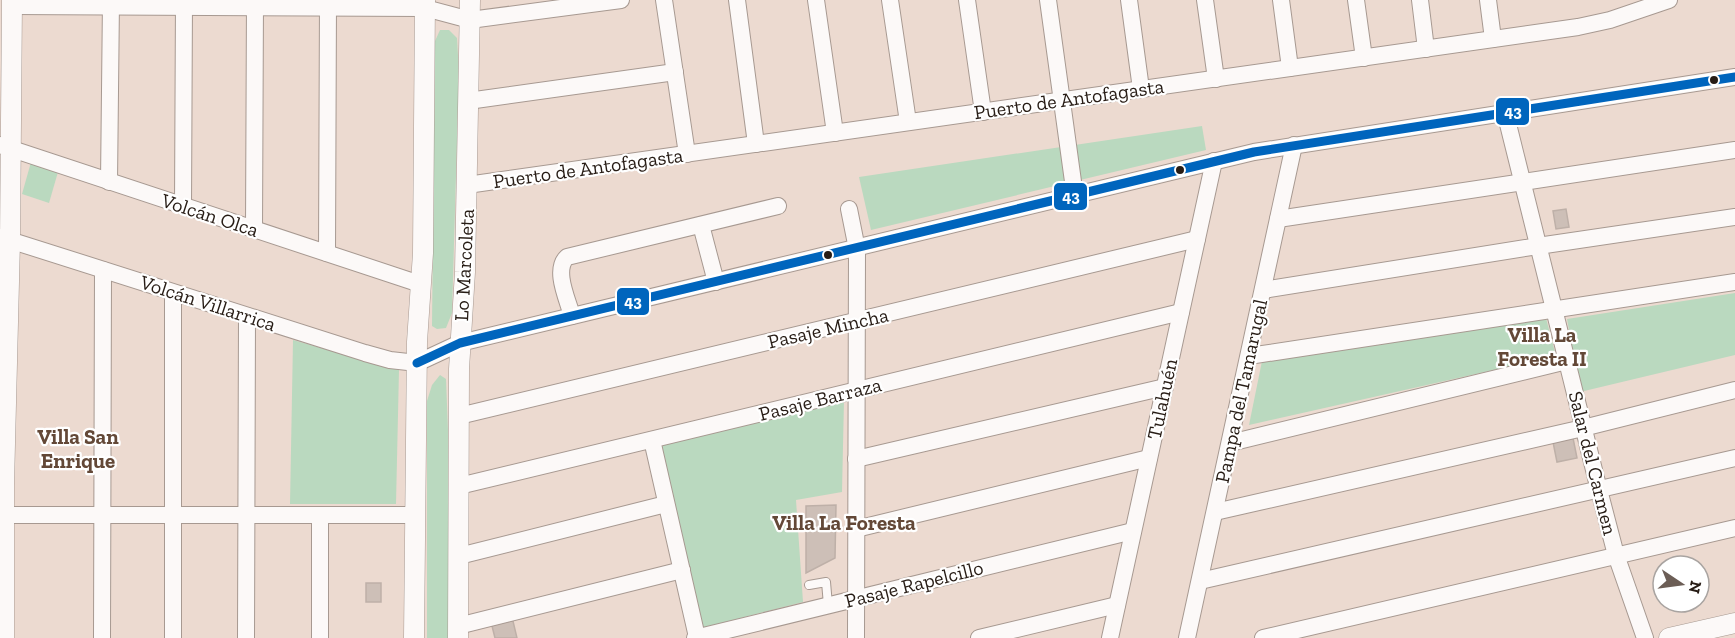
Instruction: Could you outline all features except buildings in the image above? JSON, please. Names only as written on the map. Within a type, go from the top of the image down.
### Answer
[{"type":"street","name":"Lo Marcoleta","points":[[458,632],[460,343],[465,272],[470,0]]},
{"type":"street","points":[[4,638],[2,484],[6,70],[12,3],[425,4],[470,20],[621,0]]},
{"type":"street","points":[[664,0],[687,154]]},
{"type":"street","points":[[737,0],[756,144]]},
{"type":"street","points":[[816,0],[836,133]]},
{"type":"street","points":[[890,0],[908,122]]},
{"type":"street","points":[[967,0],[983,112]]},
{"type":"street","points":[[1048,0],[1075,195]]},
{"type":"street","points":[[1129,0],[1141,89]]},
{"type":"street","points":[[1205,0],[1216,79]]},
{"type":"street","points":[[1281,0],[1290,68]]},
{"type":"street","points":[[1356,0],[1364,58]]},
{"type":"street","points":[[1420,0],[1426,49]]},
{"type":"street","points":[[1488,0],[1493,39]]},
{"type":"street","name":"Puerto de Antofagasta","points":[[467,185],[1594,24],[1647,4],[1669,0]]},
{"type":"street","points":[[109,182],[111,3]]},
{"type":"street","points":[[183,206],[184,4]]},
{"type":"street","points":[[254,229],[255,4]]},
{"type":"street","points":[[327,253],[328,4]]},
{"type":"street","points":[[414,638],[417,363],[423,253],[425,4]]},
{"type":"street","points":[[468,101],[675,72]]},
{"type":"street","points":[[417,363],[460,343],[1214,161],[1294,145],[1735,76]]},
{"type":"street","name":"Salar del Carmen","points":[[1505,112],[1616,555],[1645,638]]},
{"type":"street","name":"Pampa del Tamarugal","points":[[1187,638],[1294,145]]},
{"type":"street","name":"Volcán Olca","points":[[6,147],[420,284]]},
{"type":"street","points":[[1278,219],[1735,150]]},
{"type":"street","name":"Tulahuén","points":[[1110,638],[1214,161]]},
{"type":"street","points":[[572,316],[560,267],[570,256],[778,206]]},
{"type":"street","points":[[849,209],[857,249],[856,638]]},
{"type":"street","points":[[1263,290],[1735,217]]},
{"type":"street","points":[[701,225],[716,282]]},
{"type":"street","name":"Volcán Villarrica","points":[[5,239],[378,357],[417,363]]},
{"type":"street","name":"Pasaje Mincha","points":[[459,416],[1197,239]]},
{"type":"street","points":[[102,638],[103,270]]},
{"type":"street","points":[[1249,356],[1735,282]]},
{"type":"street","points":[[173,292],[173,638]]},
{"type":"street","name":"Pasaje Barraza","points":[[459,486],[1181,312]]},
{"type":"street","points":[[246,638],[247,316]]},
{"type":"street","points":[[1230,443],[1567,361]]},
{"type":"street","points":[[856,459],[1165,387]]},
{"type":"street","points":[[1215,512],[1583,428],[1735,390]]},
{"type":"street","points":[[651,440],[696,638]]},
{"type":"street","points":[[856,529],[1149,458]]},
{"type":"street","points":[[1200,581],[1735,458]]},
{"type":"street","points":[[459,556],[666,504]]},
{"type":"street","points":[[4,515],[415,515]]},
{"type":"street","points":[[320,515],[320,638]]},
{"type":"street","points":[[1263,638],[1735,528]]},
{"type":"street","name":"Pasaje Rapelcillo","points":[[696,638],[1133,531]]},
{"type":"street","points":[[458,632],[682,570]]},
{"type":"street","points":[[979,638],[1117,605]]},
{"type":"street","points":[[1670,638],[1735,623]]},
{"type":"lane","points":[[809,585],[826,582],[828,605]]},
{"type":"green space","points":[[440,30],[449,30],[457,38],[459,72],[452,313],[446,328],[437,329],[432,326],[435,41]]},
{"type":"green space","points":[[1202,126],[1206,150],[871,230],[859,177]]},
{"type":"green space","points":[[31,162],[58,172],[49,203],[22,194]]},
{"type":"green space","points":[[1735,293],[1735,355],[1580,392],[1567,319]]},
{"type":"green space","points":[[1546,318],[1556,356],[1249,425],[1262,361]]},
{"type":"green space","points":[[293,340],[399,370],[396,504],[290,504]]},
{"type":"green space","points":[[440,375],[446,379],[448,430],[448,638],[427,638],[427,401],[432,385]]},
{"type":"green space","points":[[844,400],[842,492],[796,500],[803,602],[702,628],[660,446]]},
{"type":"transit line","name":"43","points":[[417,363],[460,343],[1254,152],[1735,77]]},
{"type":"district","name":"Villa La Foresta II","points":[[1542,346]]},
{"type":"district","name":"Villa San Enrique","points":[[78,448]]},
{"type":"district","name":"Villa La Foresta","points":[[844,522]]}]
